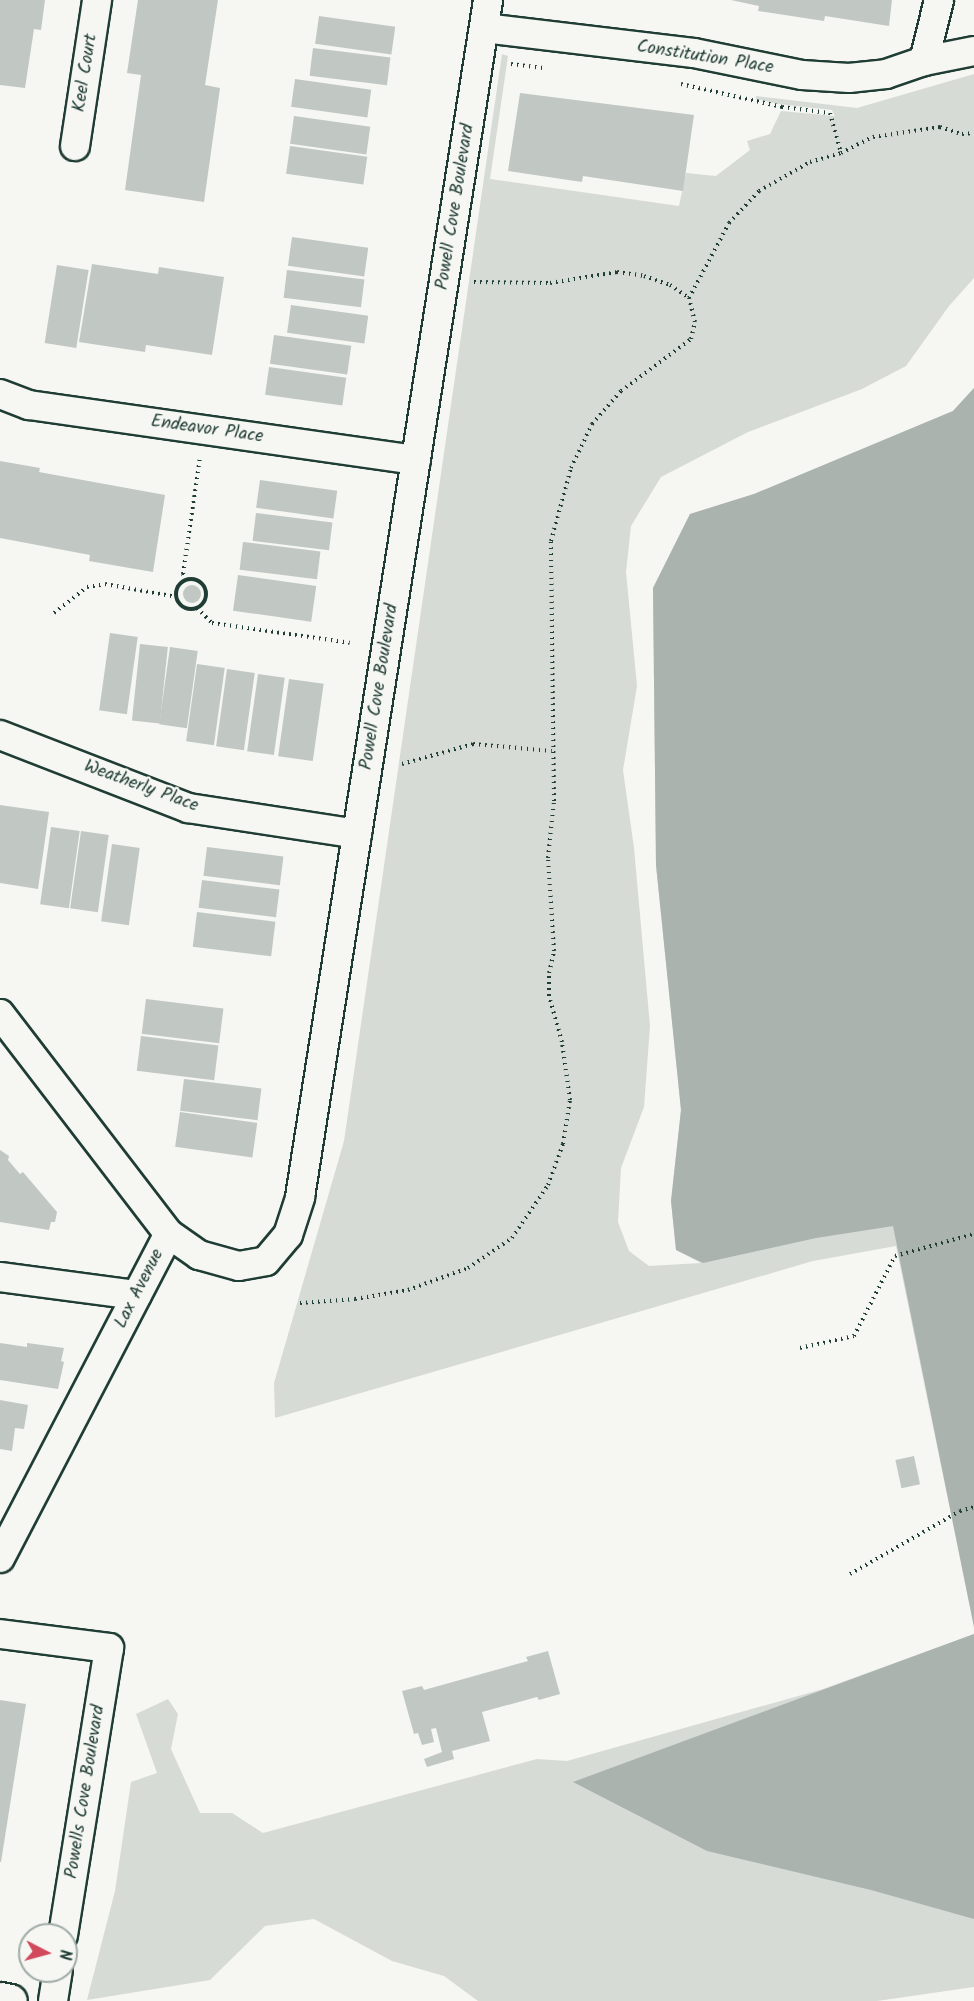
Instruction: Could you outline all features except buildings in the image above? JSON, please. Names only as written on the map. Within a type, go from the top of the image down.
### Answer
[{"type":"street","name":"Keel Court","points":[[75,146],[97,0]]},
{"type":"street","name":"Powell Cove Boulevard","points":[[169,1234],[199,1255],[239,1266],[266,1261],[288,1235],[300,1197],[488,0]]},
{"type":"street","points":[[924,62],[939,0]]},
{"type":"street","name":"Constitution Place","points":[[484,28],[693,53],[802,75],[849,78],[886,74],[924,62],[974,51]]},
{"type":"street","name":"Endeavor Place","points":[[0,394],[29,405],[416,460]]},
{"type":"street","name":"Weatherly Place","points":[[0,735],[188,808],[357,834]]},
{"type":"street","name":"Lax Avenue","points":[[0,1014],[169,1234],[0,1558]]},
{"type":"street","points":[[0,1277],[137,1295]]},
{"type":"street","name":"Powells Cove Boulevard","points":[[0,1634],[109,1648],[65,1923]]},
{"type":"street","points":[[53,2001],[56,1983]]},
{"type":"street","points":[[0,1999],[10,2001]]},
{"type":"path","points":[[511,64],[546,68]]},
{"type":"path","points":[[679,83],[782,107],[830,113],[841,153]]},
{"type":"path","points":[[689,298],[729,223],[759,190],[810,162],[841,153],[873,137],[940,127],[962,134],[974,133]]},
{"type":"path","points":[[300,1303],[355,1299],[408,1290],[468,1269],[512,1238],[548,1185],[563,1144],[570,1100],[562,1042],[549,996],[549,973],[554,951],[548,858],[554,801],[551,541],[571,468],[592,424],[621,391],[691,339],[695,322],[689,298],[670,285],[644,276],[617,272],[550,284],[444,282]]},
{"type":"path","points":[[186,580],[183,574],[200,458]]},
{"type":"path","points":[[186,580],[177,590],[177,597],[184,607],[197,608],[212,623],[350,643]]},
{"type":"path","points":[[186,580],[199,581],[206,591],[202,604],[197,608]]},
{"type":"path","points":[[54,613],[87,587],[105,584],[177,597]]},
{"type":"path","points":[[402,764],[473,744],[552,751]]},
{"type":"path","points":[[800,1348],[854,1336],[895,1256],[974,1234]]},
{"type":"path","points":[[850,1574],[960,1511],[974,1507]]},
{"type":"shaded area","points":[[502,54],[508,56],[490,179],[679,206],[686,173],[716,176],[750,150],[747,141],[770,134],[781,111],[835,116],[832,110],[778,104],[756,99],[756,96],[857,108],[974,74],[974,278],[949,306],[906,366],[862,389],[748,432],[661,477],[631,526],[626,572],[637,686],[623,770],[634,848],[650,1026],[644,1107],[621,1168],[618,1222],[629,1251],[649,1266],[701,1263],[676,1250],[671,1201],[681,1110],[656,865],[653,588],[690,514],[754,494],[953,411],[974,388],[974,1627],[896,1246],[813,1261],[275,1418],[274,1383],[344,1141]]},
{"type":"shaded area","points":[[974,388],[974,1627],[893,1226],[816,1238],[703,1263],[676,1250],[671,1201],[681,1110],[656,865],[653,588],[690,514],[754,494],[953,411]]},
{"type":"shaded area","points":[[974,1634],[974,1987],[877,2001],[478,2001],[444,1976],[392,1961],[314,1919],[265,1926],[210,1980],[87,2000],[115,1891],[131,1782],[157,1773],[136,1714],[168,1699],[178,1714],[171,1749],[200,1813],[232,1813],[263,1833],[537,1759],[567,1761],[823,1689]]},
{"type":"shaded area","points":[[974,1634],[974,1919],[871,1890],[707,1851],[573,1782]]}]
